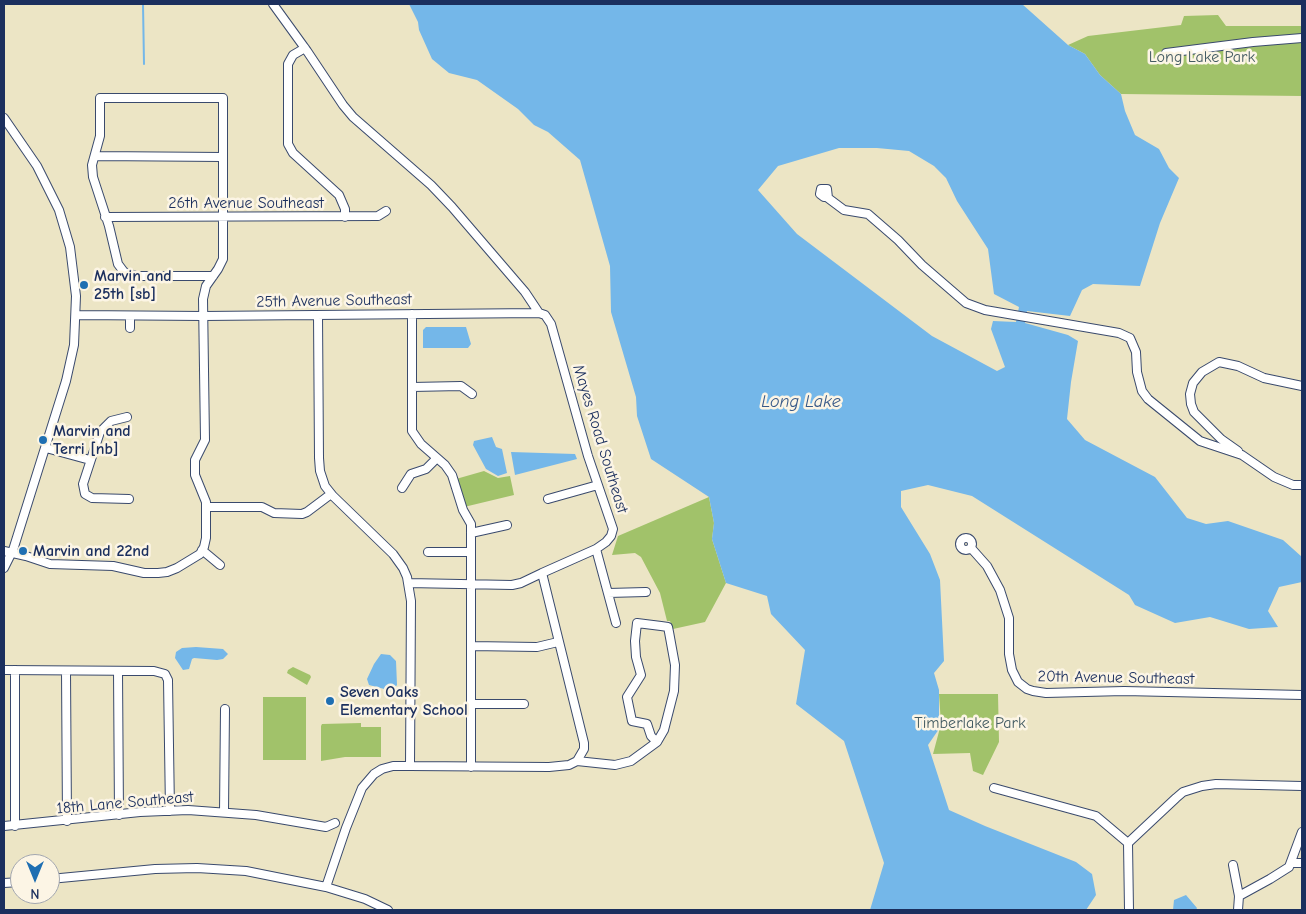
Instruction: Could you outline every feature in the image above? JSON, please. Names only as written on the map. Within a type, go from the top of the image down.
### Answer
[{"type":"street","name":"Mayes Road Southeast","points":[[273,4],[343,106],[452,207],[519,285],[539,313],[545,316],[552,324],[598,485],[610,516],[613,529],[611,536],[606,542],[596,549],[520,583],[512,585],[408,583]]},
{"type":"street","points":[[1166,53],[1302,38]]},
{"type":"street","points":[[305,48],[293,55],[288,64],[286,139],[293,153],[339,195],[345,209],[345,217]]},
{"type":"street","points":[[8,552],[50,564],[113,566],[144,573],[158,573],[168,572],[177,568],[200,554],[206,538],[206,502],[195,475],[195,460],[205,440],[203,298],[206,286],[213,276],[222,258],[222,98],[100,98],[100,136],[92,165],[93,177],[109,226],[118,264],[124,272],[136,276],[213,276]]},
{"type":"street","points":[[4,118],[37,166],[58,210],[67,235],[76,284],[74,345],[70,366],[46,448],[8,552],[4,568]]},
{"type":"street","points":[[95,156],[222,157]]},
{"type":"street","points":[[827,197],[844,210],[868,214],[966,304],[985,310],[1119,333],[1130,338],[1136,352],[1142,391],[1148,399],[1200,441],[1242,455]]},
{"type":"street","name":"26th Avenue Southeast","points":[[105,217],[345,217],[378,216],[386,211]]},
{"type":"street","name":"25th Avenue Southeast","points":[[76,315],[203,316],[539,313]]},
{"type":"street","points":[[412,314],[412,431],[421,444],[452,475],[463,510],[471,524],[471,767]]},
{"type":"street","points":[[318,315],[319,458],[320,471],[325,486],[393,554],[403,568],[408,583],[411,601],[410,766]]},
{"type":"street","points":[[130,316],[130,328]]},
{"type":"street","points":[[1302,386],[1264,378],[1238,366],[1219,362],[1202,372],[1193,383],[1190,394],[1194,412],[1221,439],[1274,477],[1293,485],[1302,485]]},
{"type":"street","points":[[412,387],[460,386],[472,394]]},
{"type":"street","points":[[128,417],[111,421],[100,432],[83,484],[85,494],[92,498],[129,499]]},
{"type":"street","points":[[46,448],[90,460]]},
{"type":"street","points":[[402,488],[411,474],[426,469],[437,458]]},
{"type":"street","points":[[548,499],[598,485]]},
{"type":"street","points":[[206,507],[262,507],[274,513],[302,514],[331,494]]},
{"type":"street","points":[[471,533],[507,525]]},
{"type":"street","name":"20th Avenue Southeast","points":[[971,548],[987,566],[1006,606],[1009,618],[1010,661],[1014,676],[1021,685],[1033,692],[1124,691],[1302,695]]},
{"type":"street","points":[[596,549],[616,622]]},
{"type":"street","points":[[202,550],[220,565]]},
{"type":"street","points":[[428,552],[471,552]]},
{"type":"street","points":[[542,573],[584,743],[584,749],[577,761]]},
{"type":"street","points":[[608,593],[646,592]]},
{"type":"street","points":[[326,887],[346,828],[367,781],[382,769],[393,766],[554,767],[569,765],[577,761],[615,765],[630,761],[657,742],[664,730],[674,691],[675,664],[668,627],[637,623],[636,657],[641,675],[627,697],[632,721],[648,724],[651,736],[657,742]]},
{"type":"street","points":[[471,646],[538,647],[558,642]]},
{"type":"street","points":[[4,670],[154,671],[165,674],[168,680],[170,811]]},
{"type":"street","points":[[15,670],[15,826]]},
{"type":"street","points":[[66,671],[67,821]]},
{"type":"street","points":[[118,671],[118,815]]},
{"type":"street","points":[[471,704],[524,704]]},
{"type":"street","points":[[224,812],[226,708]]},
{"type":"street","points":[[1129,910],[1128,843],[1182,792],[1216,784],[1302,786]]},
{"type":"street","points":[[994,788],[1096,816],[1128,843]]},
{"type":"street","name":"18th Lane Southeast","points":[[4,826],[188,810],[256,815],[326,827],[335,822]]},
{"type":"street","points":[[1239,896],[1289,867],[1302,832]]},
{"type":"street","points":[[1291,863],[1302,863]]},
{"type":"street","points":[[1233,866],[1239,896],[1238,910]]},
{"type":"street","points":[[60,878],[154,869],[197,868],[246,871],[326,887],[365,899],[388,910]]},
{"type":"green space","name":"Long Lake Park","points":[[1218,15],[1226,26],[1302,26],[1302,96],[1121,94],[1100,75],[1085,54],[1068,45],[1088,36],[1181,25],[1184,16]]},
{"type":"green space","points":[[484,471],[498,478],[510,476],[514,495],[464,507],[456,479]]},
{"type":"green space","points":[[709,497],[714,523],[712,539],[726,583],[705,622],[673,629],[670,621],[667,621],[660,593],[641,557],[635,553],[612,555],[618,536]]},
{"type":"green space","points":[[293,667],[310,675],[311,677],[307,685],[287,673]]},
{"type":"green space","name":"Timberlake Park","points":[[939,694],[998,694],[999,742],[983,775],[973,771],[970,753],[933,754],[941,724]]},
{"type":"green space","points":[[263,697],[306,697],[306,760],[263,760]]},
{"type":"green space","points":[[361,723],[361,727],[381,727],[381,757],[345,757],[321,761],[322,724]]},
{"type":"water","name":"Long Lake","points":[[409,4],[1022,4],[1068,45],[1085,54],[1100,75],[1121,94],[1125,111],[1135,135],[1159,149],[1169,168],[1179,178],[1160,223],[1140,286],[1093,284],[1082,290],[1070,316],[1027,311],[1025,323],[1068,335],[1078,341],[1067,419],[1085,440],[1155,477],[1187,518],[1206,524],[1228,521],[1283,540],[1302,557],[1302,582],[1279,587],[1268,611],[1278,627],[1249,629],[1210,617],[1175,623],[1135,605],[1129,595],[972,496],[928,485],[901,491],[901,507],[930,554],[940,580],[944,661],[934,673],[939,690],[939,729],[928,745],[949,810],[1076,862],[1092,874],[1096,895],[1086,910],[870,910],[884,863],[844,741],[796,704],[805,650],[771,614],[767,596],[726,583],[712,539],[714,523],[709,497],[651,459],[637,416],[636,397],[611,312],[610,266],[580,160],[548,132],[534,125],[518,109],[477,80],[449,73],[432,59],[419,30],[418,22]],"holes":[[[839,148],[877,148],[909,151],[934,166],[946,178],[957,201],[988,249],[994,294],[1019,307],[1016,322],[993,321],[991,329],[1005,367],[997,371],[932,336],[797,234],[758,190],[778,166]]]},
{"type":"water","points":[[426,327],[466,327],[471,344],[468,348],[423,348],[423,330]]},
{"type":"water","points":[[492,437],[496,447],[502,449],[507,473],[498,476],[486,469],[473,445],[474,441]]},
{"type":"water","points":[[511,452],[575,454],[577,459],[515,475]]},
{"type":"water","points":[[182,648],[223,649],[228,654],[223,659],[217,660],[194,658],[189,669],[183,670],[175,658],[176,652]]},
{"type":"water","points":[[381,654],[390,655],[396,661],[397,685],[392,691],[369,685],[367,679]]},
{"type":"water","points":[[1186,895],[1197,908],[1196,910],[1173,910],[1174,900]]},
{"type":"waterway","points":[[143,4],[144,64]]},
{"type":"place","name":"Marvin and 25th [sb]","points":[[84,285]]},
{"type":"place","name":"Marvin and Terri [nb]","points":[[43,440]]},
{"type":"place","name":"Marvin and 22nd","points":[[23,551]]},
{"type":"place","name":"Seven Oaks Elementary School","points":[[330,701]]}]
